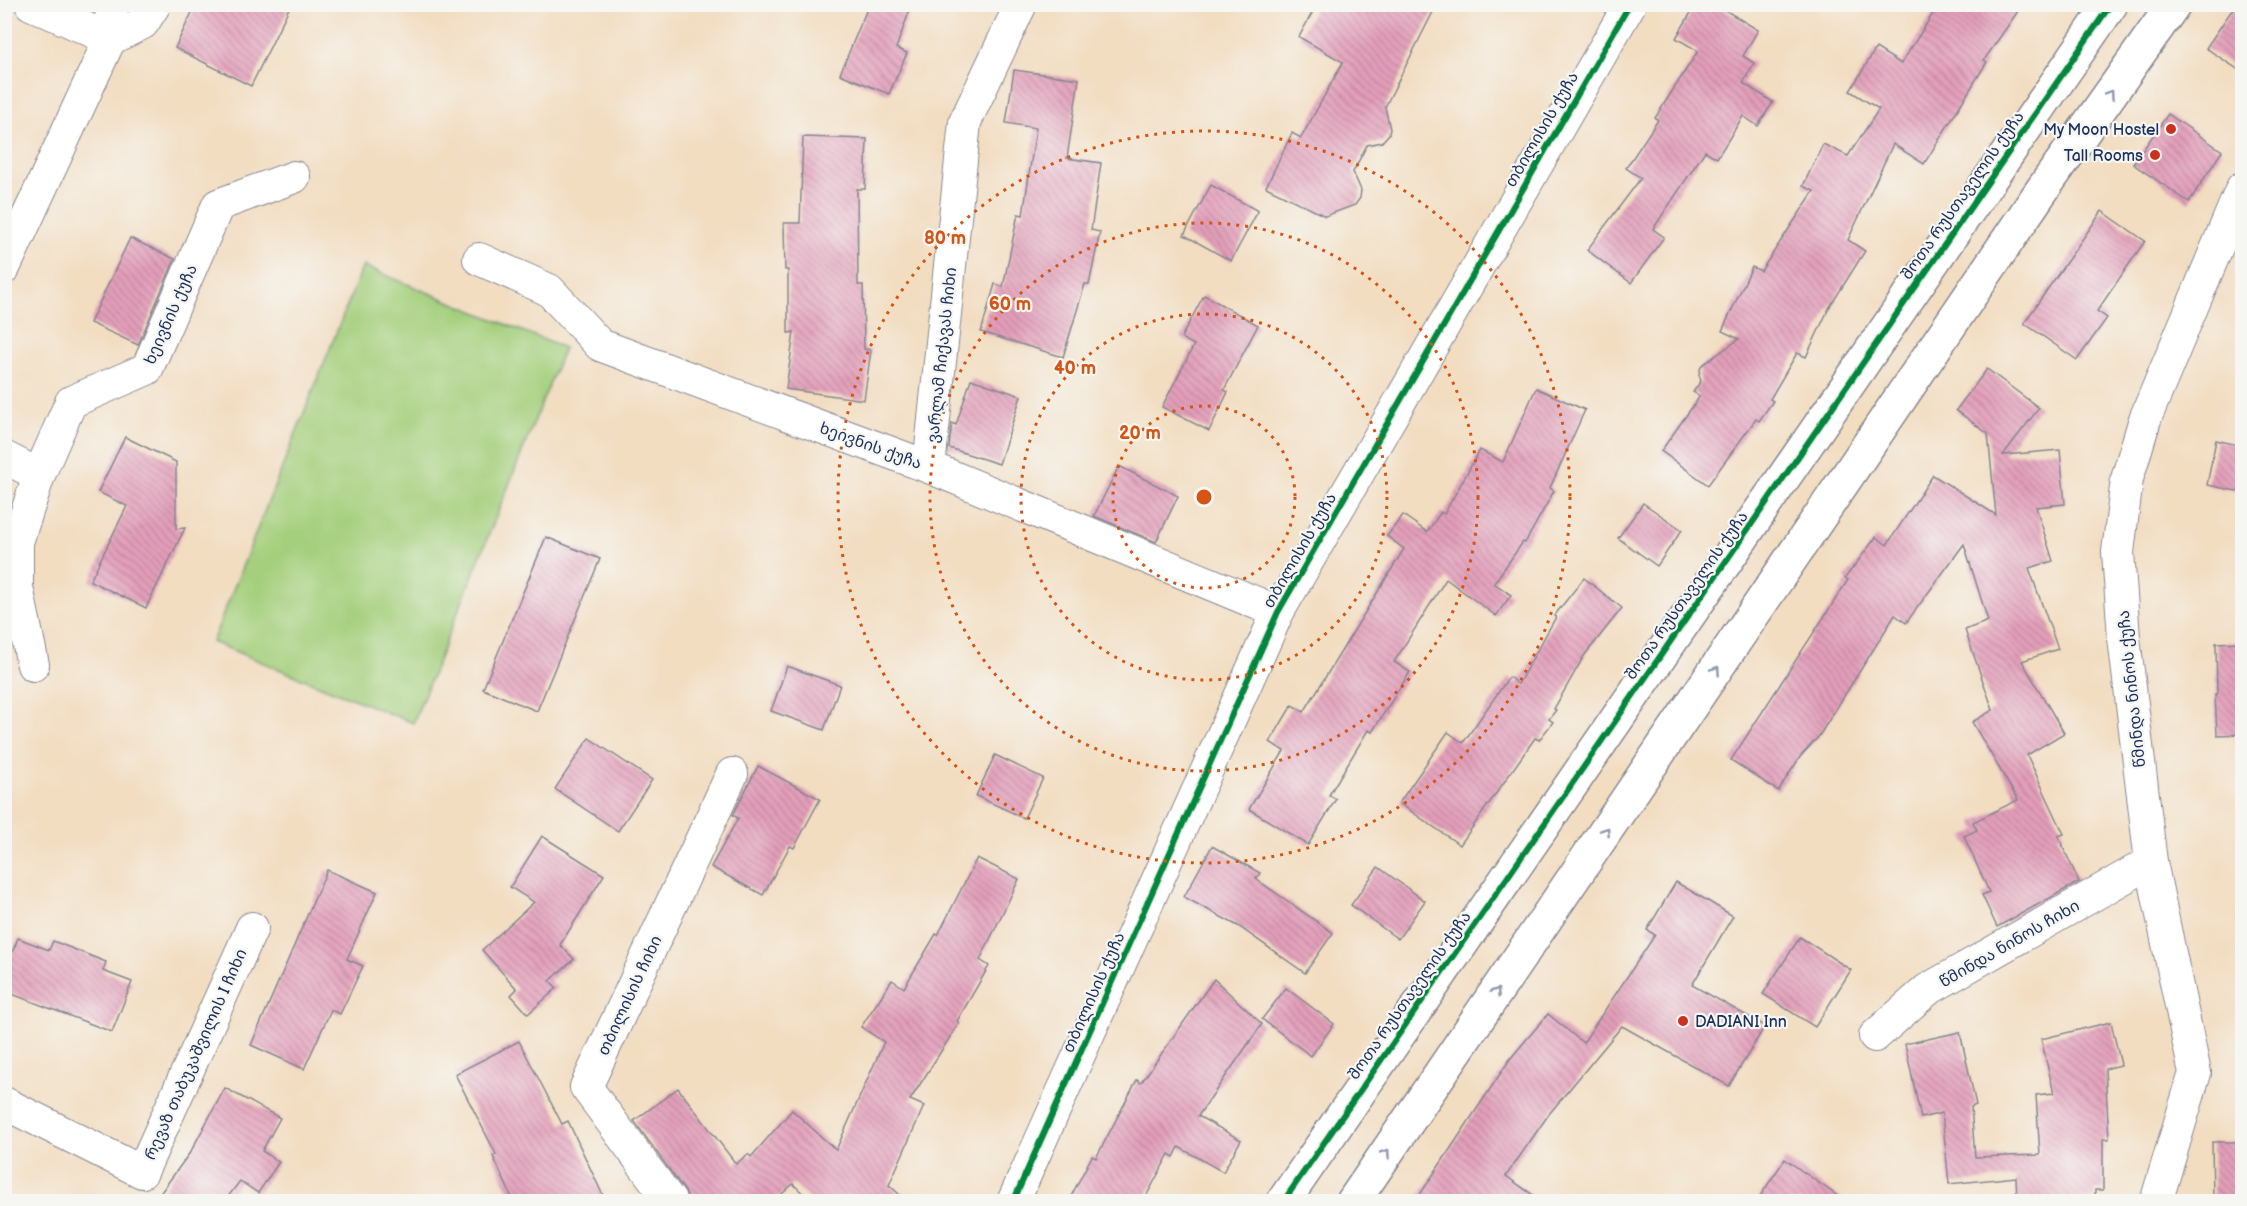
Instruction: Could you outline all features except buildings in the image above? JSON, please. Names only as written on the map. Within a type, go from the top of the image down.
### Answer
[{"type":"street","points":[[31,4],[110,39],[143,23],[155,4]]},
{"type":"street","points":[[4,267],[110,39],[112,4]]},
{"type":"street","name":"ვარლამ ჩიქავას ჩიხი","points":[[929,467],[965,122],[1021,4]]},
{"type":"street","name":"შოთა რუსთაველის ქუჩა","points":[[1283,1202],[2111,4]]},
{"type":"street","points":[[1353,1202],[2040,193],[2174,4]]},
{"type":"street","name":"თბილისის ქუჩა","points":[[1013,1202],[1278,612],[1619,7]]},
{"type":"street","name":"ხეივნის ქუჩა","points":[[33,665],[17,587],[17,542],[39,475],[71,402],[147,369],[218,205],[294,177]]},
{"type":"street","name":"წმინდა ნინოს ქუჩა","points":[[2156,1202],[2195,1073],[2151,862],[2124,638],[2118,552],[2127,479],[2145,419],[2242,188]]},
{"type":"street","name":"ხეივნის ქუჩა","points":[[479,259],[549,290],[600,345],[929,467],[1278,612]]},
{"type":"street","points":[[4,457],[39,475]]},
{"type":"street","name":"თბილისის ჩიხი","points":[[671,1202],[586,1087],[732,774]]},
{"type":"street","name":"წმინდა ნინოს ჩიხი","points":[[1875,1036],[1927,990],[2151,862]]},
{"type":"street","name":"რევაზ თაბუკაშვილის I ჩიხი","points":[[4,1104],[142,1172],[252,928]]},
{"type":"green space","points":[[363,266],[564,348],[413,723],[212,642]]},
{"type":"cycle path","points":[[1013,1202],[1278,612],[1630,4]]},
{"type":"cycle path","points":[[1283,1202],[2111,4]]},
{"type":"place","name":"My Moon Hostel","points":[[2171,129]]},
{"type":"place","name":"Tall Rooms","points":[[2155,155]]},
{"type":"place","name":"DADIANI Inn","points":[[1683,1021]]}]
